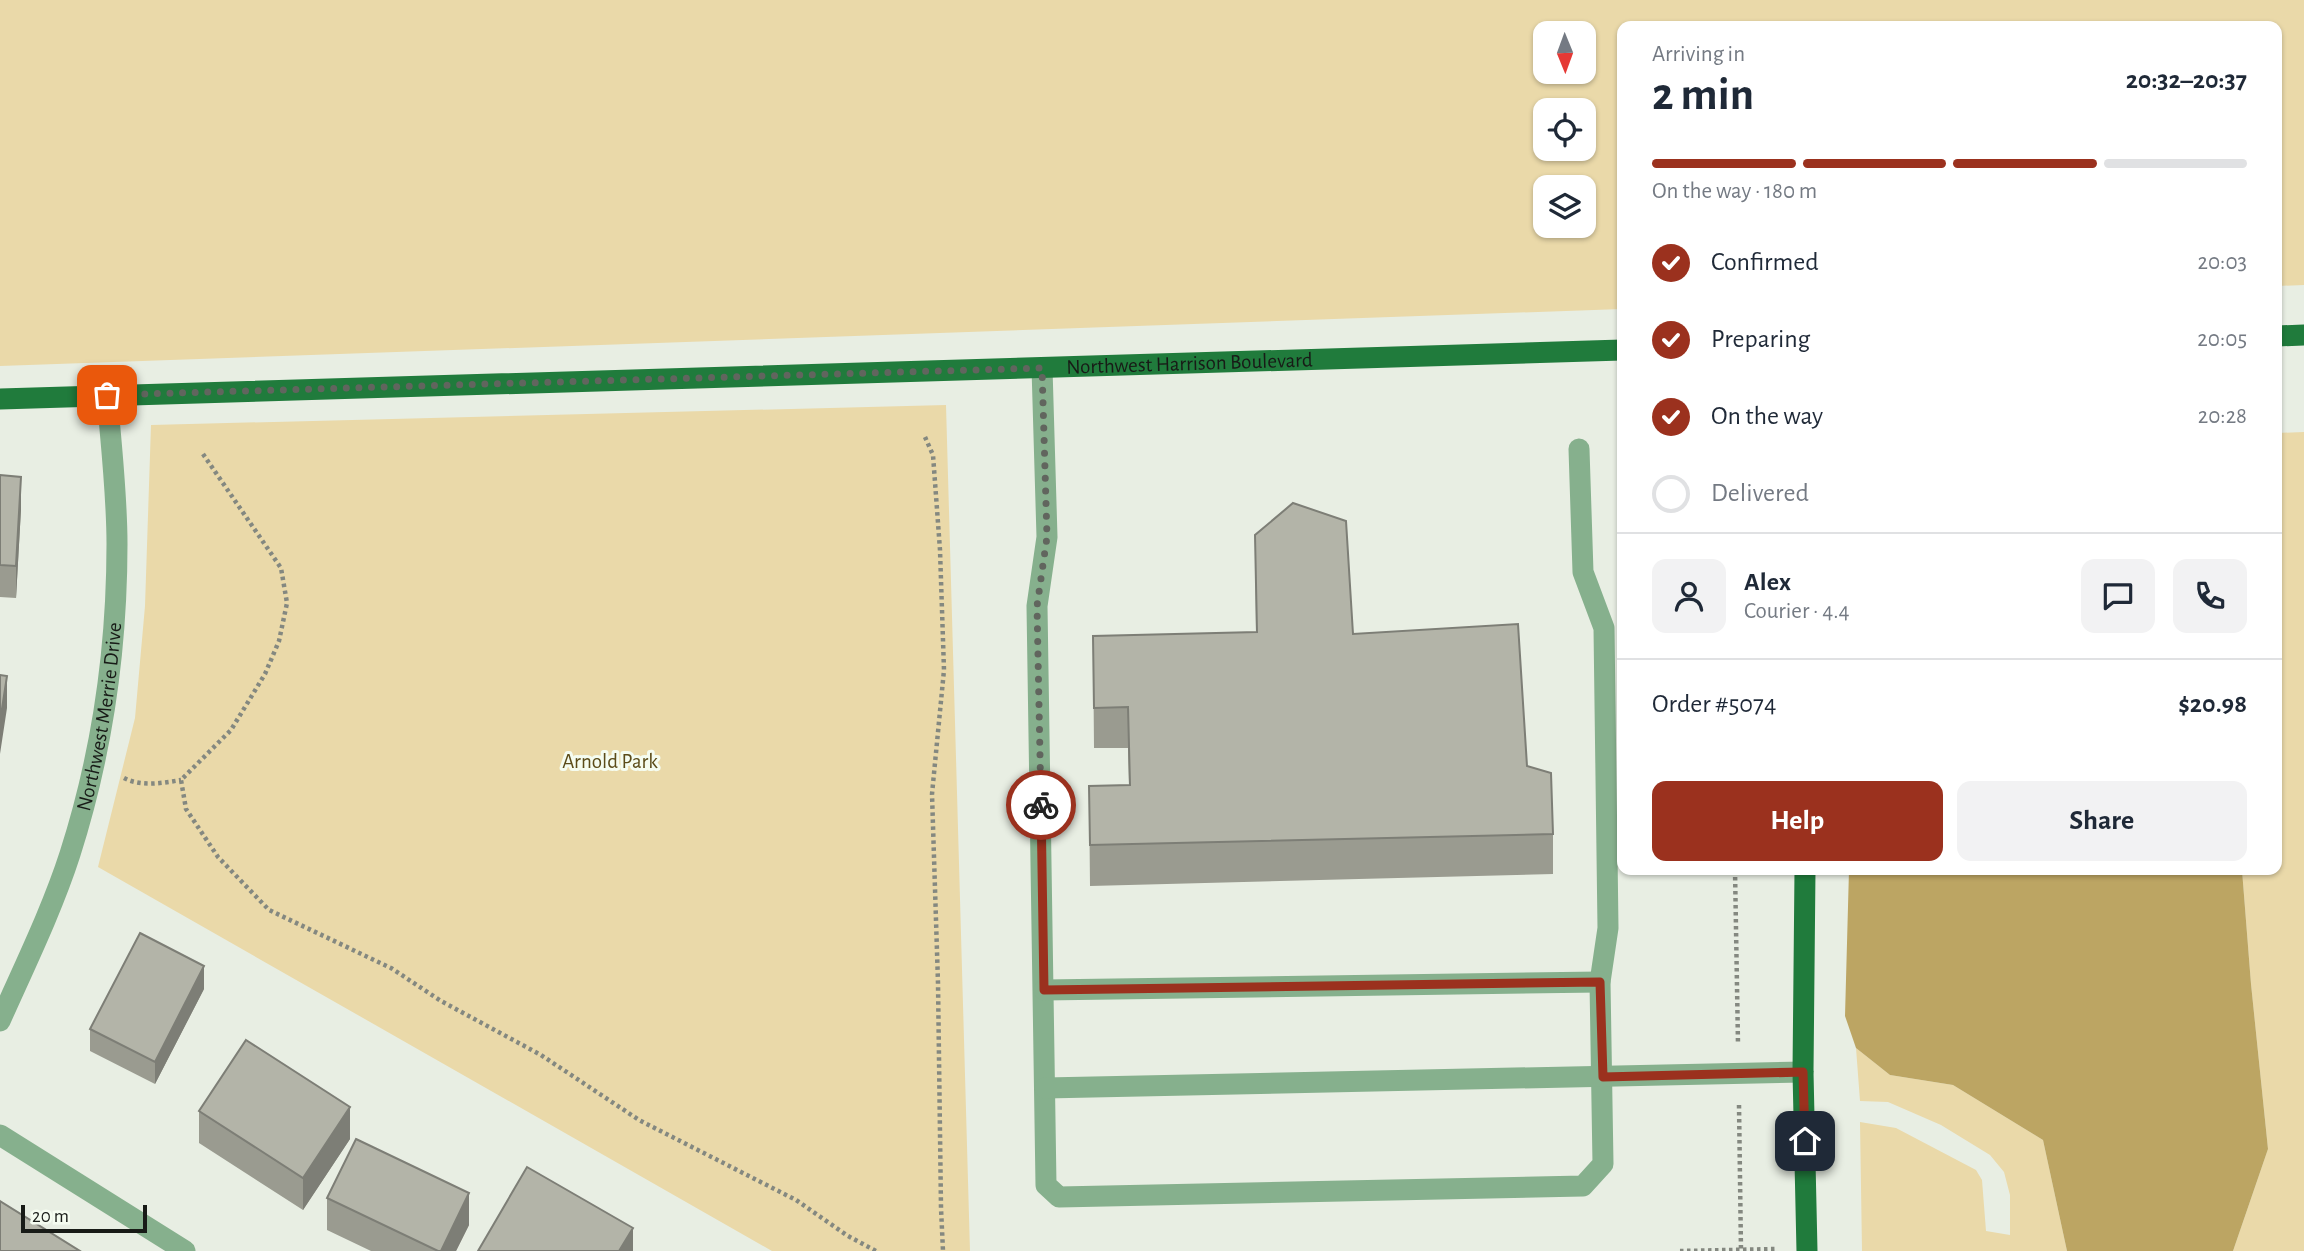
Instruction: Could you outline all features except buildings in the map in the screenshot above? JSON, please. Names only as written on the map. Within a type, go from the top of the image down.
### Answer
[{"type":"main road","points":[[2282,336],[2304,335]]},
{"type":"main road","name":"Northwest Harrison Boulevard","points":[[0,399],[1617,350]]},
{"type":"main road","points":[[1805,875],[1803,1072],[1807,1250]]},
{"type":"street","points":[[1042,368],[1047,537],[1037,606],[1046,1185],[1059,1197],[1583,1186],[1603,1164],[1600,982],[1608,928],[1605,628],[1583,572],[1579,449]]},
{"type":"street","name":"Northwest Merrie Drive","points":[[0,1021],[70,855],[94,764],[106,703],[115,622],[117,542],[107,395]]},
{"type":"street","points":[[1044,990],[1600,982]]},
{"type":"street","points":[[1045,1088],[1803,1072]]},
{"type":"street","points":[[0,1135],[185,1251]]},
{"type":"path","points":[[925,437],[933,455],[940,550],[943,670],[932,794],[939,983],[943,1251]]},
{"type":"path","points":[[94,764],[134,783],[181,780],[231,730],[259,685],[279,641],[287,603],[282,568],[203,454]]},
{"type":"path","points":[[181,780],[186,809],[218,857],[270,910],[391,968],[441,1001],[541,1055],[639,1120],[796,1200],[848,1237],[876,1251]]},
{"type":"path","points":[[1680,1251],[1807,1250]]},
{"type":"green space","points":[[0,0],[2304,0],[2304,285],[2282,286],[2282,21],[1617,21],[1617,309],[0,366]]},
{"type":"green space","name":"Arnold Park","points":[[946,405],[970,1251],[772,1251],[98,867],[135,718],[145,606],[151,425]]},
{"type":"green space","points":[[2304,432],[2304,1251],[2233,1251],[2268,1149],[2242,875],[2282,875],[2282,433]]},
{"type":"green space","points":[[1856,1048],[1890,1075],[1953,1085],[2043,1140],[2067,1251],[1862,1251],[1860,1122],[1896,1128],[1976,1170],[1982,1180],[1986,1231],[2010,1235],[2010,1195],[2004,1172],[1990,1155],[1941,1125],[1888,1102],[1860,1101]]},
{"type":"shaded area","points":[[1849,875],[2242,875],[2268,1149],[2233,1251],[2067,1251],[2043,1140],[1953,1085],[1890,1075],[1856,1048],[1845,1016]]},
{"type":"way so far","points":[[107,395],[1042,368],[1047,537],[1037,606],[1041,805]]},
{"type":"route","points":[[1041,805],[1044,990],[1600,982],[1603,1077],[1803,1072],[1805,1141]]}]
